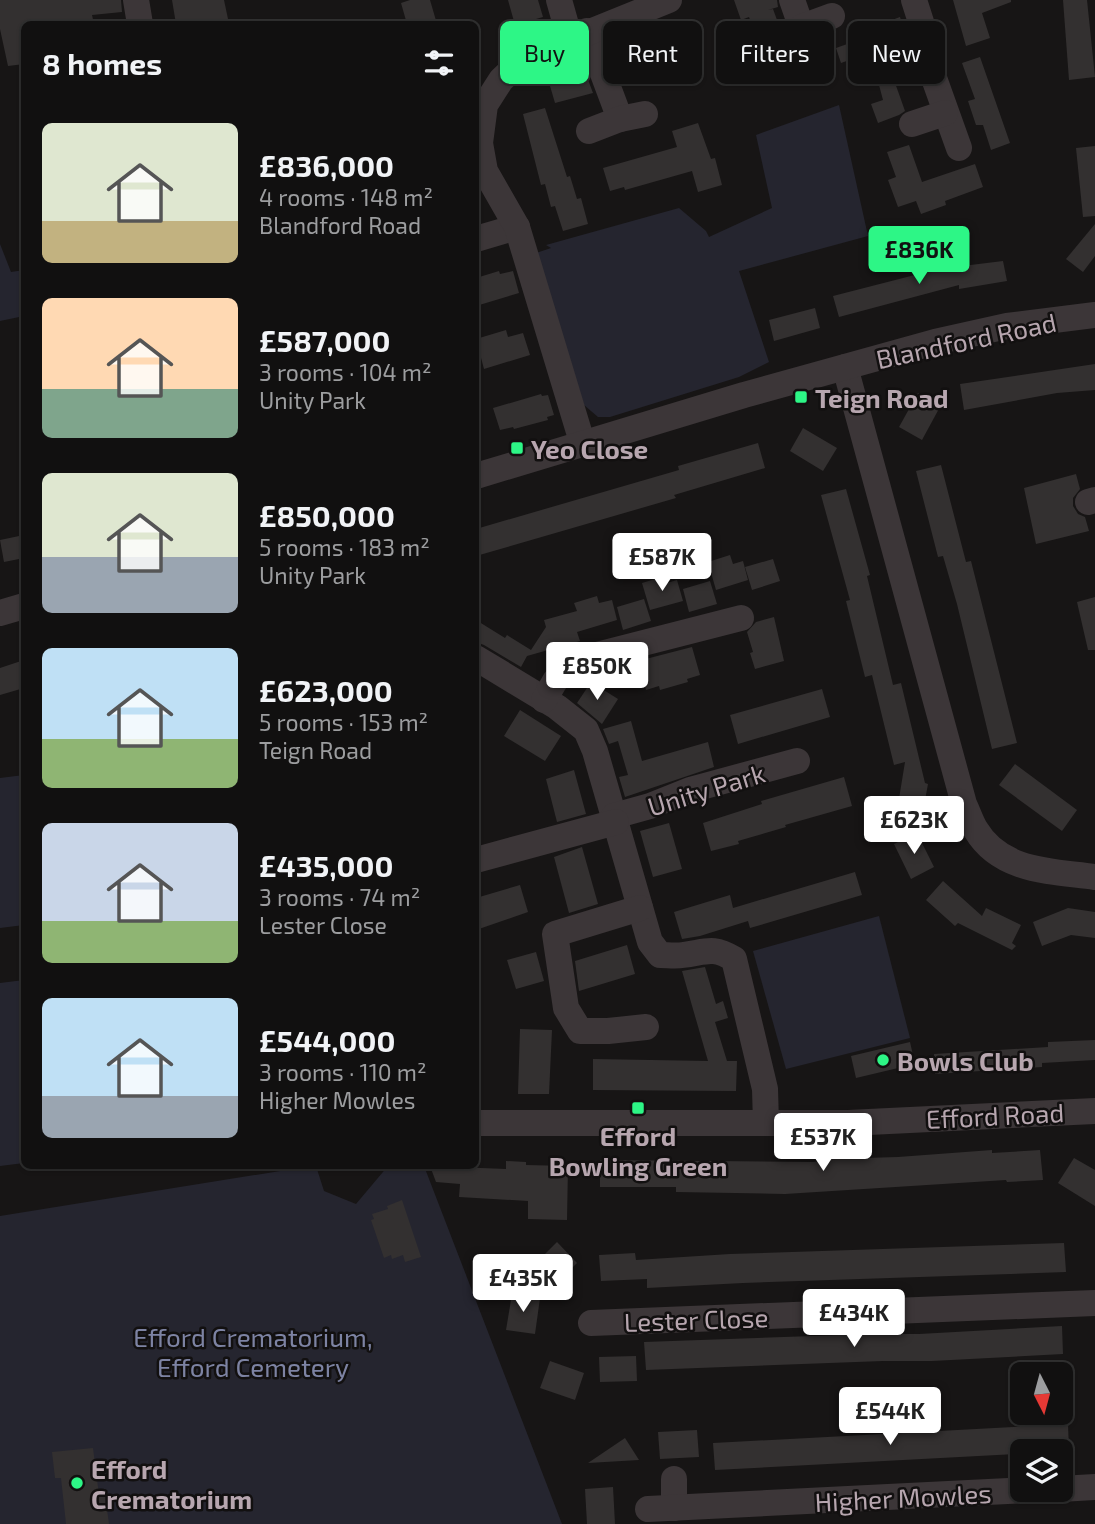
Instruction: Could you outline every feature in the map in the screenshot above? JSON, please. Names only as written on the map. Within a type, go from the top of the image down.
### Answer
[{"type":"street","points":[[136,0],[140,21]]},
{"type":"street","points":[[559,0],[571,21]]},
{"type":"street","points":[[589,31],[669,0]]},
{"type":"street","points":[[792,0],[800,21]]},
{"type":"street","points":[[914,0],[930,67],[959,148]]},
{"type":"street","points":[[818,21],[832,16]]},
{"type":"street","points":[[589,50],[633,117],[589,131]]},
{"type":"street","points":[[500,81],[481,104],[480,143],[485,171],[517,227],[583,445]]},
{"type":"street","points":[[912,124],[945,113]]},
{"type":"street","points":[[479,238],[517,227]]},
{"type":"street","name":"Blandford Road","points":[[479,475],[744,395],[935,342],[1007,326],[1095,315]]},
{"type":"street","points":[[845,367],[964,804],[975,829],[989,848],[1006,860],[1027,867],[1095,877]]},
{"type":"street","points":[[0,613],[21,607]]},
{"type":"street","points":[[544,700],[555,681],[573,662],[741,618]]},
{"type":"street","name":"Unity Park","points":[[479,660],[586,730],[595,751],[650,942],[660,955],[682,956],[711,949],[734,959],[765,1089],[766,1124]]},
{"type":"street","name":"Unity Park","points":[[479,859],[615,819],[690,790],[797,761]]},
{"type":"street","points":[[640,908],[555,934],[566,1008],[580,1031],[646,1027]]},
{"type":"street","name":"Efford Road","points":[[479,1123],[848,1123],[1095,1111]]},
{"type":"street","name":"Lester Close","points":[[591,1323],[1095,1303]]},
{"type":"street","points":[[674,1479],[674,1508]]},
{"type":"street","points":[[1073,1488],[1095,1487]]},
{"type":"street","name":"Higher Mowles","points":[[648,1510],[1010,1491]]},
{"type":"green space","points":[[839,105],[868,236],[739,271],[769,362],[739,377],[610,417],[598,417],[584,405],[536,253],[551,248],[546,245],[679,208],[706,231],[709,237],[772,208],[756,135]]},
{"type":"green space","points":[[0,244],[11,272],[21,270],[21,317],[0,321]]},
{"type":"green space","points":[[21,775],[21,925],[0,928],[0,778]]},
{"type":"green space","points":[[879,916],[910,1038],[786,1069],[753,951]]},
{"type":"green space","points":[[21,980],[21,1163],[0,1166],[0,983]]},
{"type":"green space","name":"Efford Crematorium, Efford Cemetery","points":[[292,1169],[317,1169],[324,1191],[356,1204],[385,1169],[425,1169],[562,1524],[0,1524],[0,1216]]},
{"type":"building","points":[[0,0],[121,0],[122,12],[92,15],[93,21],[21,21],[21,64],[8,66],[0,29]]},
{"type":"building","points":[[172,0],[224,0],[228,19],[176,21]]},
{"type":"building","points":[[430,0],[436,21],[406,21],[401,3]]},
{"type":"building","points":[[508,0],[538,0],[543,17],[514,21]]},
{"type":"building","points":[[734,0],[777,0],[778,7],[768,10],[773,9],[777,21],[751,21],[749,17],[741,20]]},
{"type":"building","points":[[953,0],[1011,2],[982,13],[990,38],[966,46]]},
{"type":"building","points":[[1063,0],[1087,0],[1095,77],[1069,80]]},
{"type":"building","points":[[848,44],[848,61],[841,63],[836,48]]},
{"type":"building","points":[[980,57],[1010,143],[991,150],[983,125],[976,125],[968,101],[975,99],[962,63]]},
{"type":"building","points":[[589,82],[593,93],[555,103],[549,84]]},
{"type":"building","points":[[895,84],[905,111],[878,123],[871,104],[883,100],[879,85]]},
{"type":"building","points":[[545,108],[567,177],[570,176],[577,199],[581,198],[588,224],[563,231],[555,206],[551,207],[545,184],[541,185],[523,114]]},
{"type":"building","points":[[698,123],[711,159],[715,158],[722,185],[698,192],[692,171],[625,190],[624,187],[610,191],[603,168],[677,147],[672,131]]},
{"type":"building","points":[[909,145],[922,182],[975,164],[983,187],[945,201],[946,205],[921,214],[916,201],[898,207],[888,180],[896,177],[887,152]]},
{"type":"building","points":[[1095,146],[1095,216],[1083,217],[1076,148]]},
{"type":"building","points":[[1095,224],[1095,256],[1083,272],[1066,259]]},
{"type":"building","points":[[1003,261],[1007,281],[959,289],[959,285],[839,317],[833,296],[938,269]]},
{"type":"building","points":[[499,271],[500,274],[513,271],[519,293],[479,305],[479,277]]},
{"type":"building","points":[[815,308],[820,328],[774,341],[769,320]]},
{"type":"building","points":[[506,330],[508,337],[523,333],[530,355],[484,369],[479,338]]},
{"type":"building","points":[[1095,364],[1095,390],[1057,393],[964,410],[960,384]]},
{"type":"building","points":[[918,393],[941,405],[922,440],[899,427]]},
{"type":"building","points":[[541,394],[548,395],[554,415],[547,417],[548,420],[500,430],[493,408]]},
{"type":"building","points":[[803,428],[837,448],[823,471],[790,451]]},
{"type":"building","points":[[758,443],[765,468],[674,495],[676,498],[479,555],[479,528],[679,470],[678,466]]},
{"type":"building","points":[[941,465],[966,562],[971,561],[1017,743],[992,749],[957,604],[943,556],[938,557],[916,471]]},
{"type":"building","points":[[1076,474],[1080,489],[1073,498],[1073,506],[1078,514],[1085,517],[1089,531],[1036,544],[1024,488]]},
{"type":"building","points":[[846,489],[870,575],[867,576],[893,685],[901,683],[925,783],[928,784],[921,822],[896,817],[905,762],[894,765],[872,675],[865,677],[846,601],[850,600],[821,495]]},
{"type":"building","points":[[21,536],[21,559],[4,562],[0,540]]},
{"type":"building","points":[[730,555],[733,564],[743,561],[748,580],[716,590],[708,562]]},
{"type":"building","points":[[773,559],[780,581],[752,590],[745,567]]},
{"type":"building","points":[[665,576],[667,583],[677,580],[683,601],[650,610],[642,583]]},
{"type":"building","points":[[710,581],[717,604],[689,612],[683,589]]},
{"type":"building","points":[[597,596],[599,603],[612,600],[617,620],[577,632],[580,641],[527,656],[521,667],[479,643],[479,622],[531,650],[546,627],[544,620],[577,611],[574,603]]},
{"type":"building","points":[[1095,597],[1095,650],[1088,650],[1077,602]]},
{"type":"building","points":[[644,599],[651,621],[623,630],[617,607]]},
{"type":"building","points":[[774,617],[784,661],[755,669],[747,632],[756,622]]},
{"type":"building","points":[[692,647],[700,675],[687,679],[688,682],[660,690],[659,686],[646,690],[638,661]]},
{"type":"building","points":[[21,661],[21,689],[0,695],[0,668]]},
{"type":"building","points":[[591,682],[618,699],[602,724],[577,703]]},
{"type":"building","points":[[822,689],[830,717],[738,744],[730,715]]},
{"type":"building","points":[[520,710],[561,736],[545,761],[504,736]]},
{"type":"building","points":[[631,721],[642,761],[708,742],[714,767],[625,797],[619,777],[628,775],[618,741],[609,744],[603,729]]},
{"type":"building","points":[[1015,764],[1077,810],[1062,831],[999,785]]},
{"type":"building","points":[[574,770],[586,814],[557,822],[546,779]]},
{"type":"building","points":[[844,777],[852,806],[785,825],[786,827],[738,841],[739,844],[711,851],[703,823],[762,804],[761,801]]},
{"type":"building","points":[[669,823],[682,869],[653,877],[640,831]]},
{"type":"building","points":[[917,833],[934,867],[911,879],[894,844]]},
{"type":"building","points":[[582,847],[598,904],[569,913],[554,857]]},
{"type":"building","points":[[855,872],[862,895],[750,928],[748,921],[682,939],[674,912],[730,895],[733,908]]},
{"type":"building","points":[[943,881],[982,916],[986,908],[1021,925],[1012,943],[1016,946],[1012,950],[958,923],[955,926],[926,900]]},
{"type":"building","points":[[520,885],[528,912],[479,929],[479,897]]},
{"type":"building","points":[[1068,908],[1095,912],[1095,938],[1071,935],[1042,946],[1033,922]]},
{"type":"building","points":[[627,945],[635,974],[579,991],[575,961]]},
{"type":"building","points":[[536,952],[544,981],[516,989],[507,960]]},
{"type":"building","points":[[705,967],[716,1004],[723,1001],[728,1018],[715,1022],[727,1061],[737,1061],[736,1091],[593,1090],[593,1059],[708,1061],[682,971]]},
{"type":"building","points":[[520,1029],[552,1030],[549,1094],[518,1094]]},
{"type":"building","points":[[1095,1040],[1095,1060],[1042,1063],[1042,1067],[935,1074],[934,1054],[1048,1047],[1048,1042]]},
{"type":"building","name":"Bowls Club","points":[[910,1042],[915,1064],[856,1078],[851,1056]]},
{"type":"building","points":[[992,1150],[992,1153],[1040,1150],[1043,1180],[785,1194],[676,1192],[676,1187],[600,1187],[600,1160],[813,1162]]},
{"type":"building","points":[[1074,1158],[1095,1170],[1095,1206],[1058,1183]]},
{"type":"building","points":[[506,1161],[526,1162],[526,1165],[568,1166],[567,1220],[528,1219],[528,1201],[459,1197],[460,1184],[436,1182],[431,1169],[506,1169]]},
{"type":"building","points":[[402,1200],[421,1257],[405,1262],[403,1255],[392,1259],[391,1255],[384,1258],[371,1220],[374,1219],[372,1214],[388,1209],[387,1206]]},
{"type":"building","points":[[557,1242],[577,1263],[552,1288],[531,1268]]},
{"type":"building","points":[[1064,1243],[1066,1272],[647,1288],[647,1279],[601,1281],[599,1255],[635,1253],[636,1260],[730,1254]]},
{"type":"building","points":[[512,1294],[540,1298],[535,1334],[506,1330]]},
{"type":"building","points":[[1062,1326],[1063,1354],[646,1370],[644,1342],[919,1334]]},
{"type":"building","points":[[636,1356],[637,1381],[600,1382],[599,1357]]},
{"type":"building","points":[[550,1361],[584,1373],[575,1400],[540,1388]]},
{"type":"building","points":[[1049,1425],[1068,1425],[1069,1439],[1010,1439],[1010,1454],[715,1470],[713,1443]]},
{"type":"building","points":[[697,1430],[699,1457],[660,1459],[658,1432]]},
{"type":"building","points":[[625,1438],[639,1460],[588,1463]]},
{"type":"building","name":"Efford Crematorium","points":[[93,1448],[99,1495],[105,1494],[109,1524],[66,1524],[61,1478],[55,1478],[52,1452]]},
{"type":"building","points":[[613,1487],[615,1524],[587,1524],[585,1489]]},
{"type":"place","name":"Teign Road","points":[[801,397]]},
{"type":"place","name":"Yeo Close","points":[[517,448]]},
{"type":"place","name":"Bowls Club","points":[[883,1060]]},
{"type":"place","name":"Efford Bowling Green","points":[[638,1108]]},
{"type":"place","name":"Efford Crematorium","points":[[77,1483]]}]
